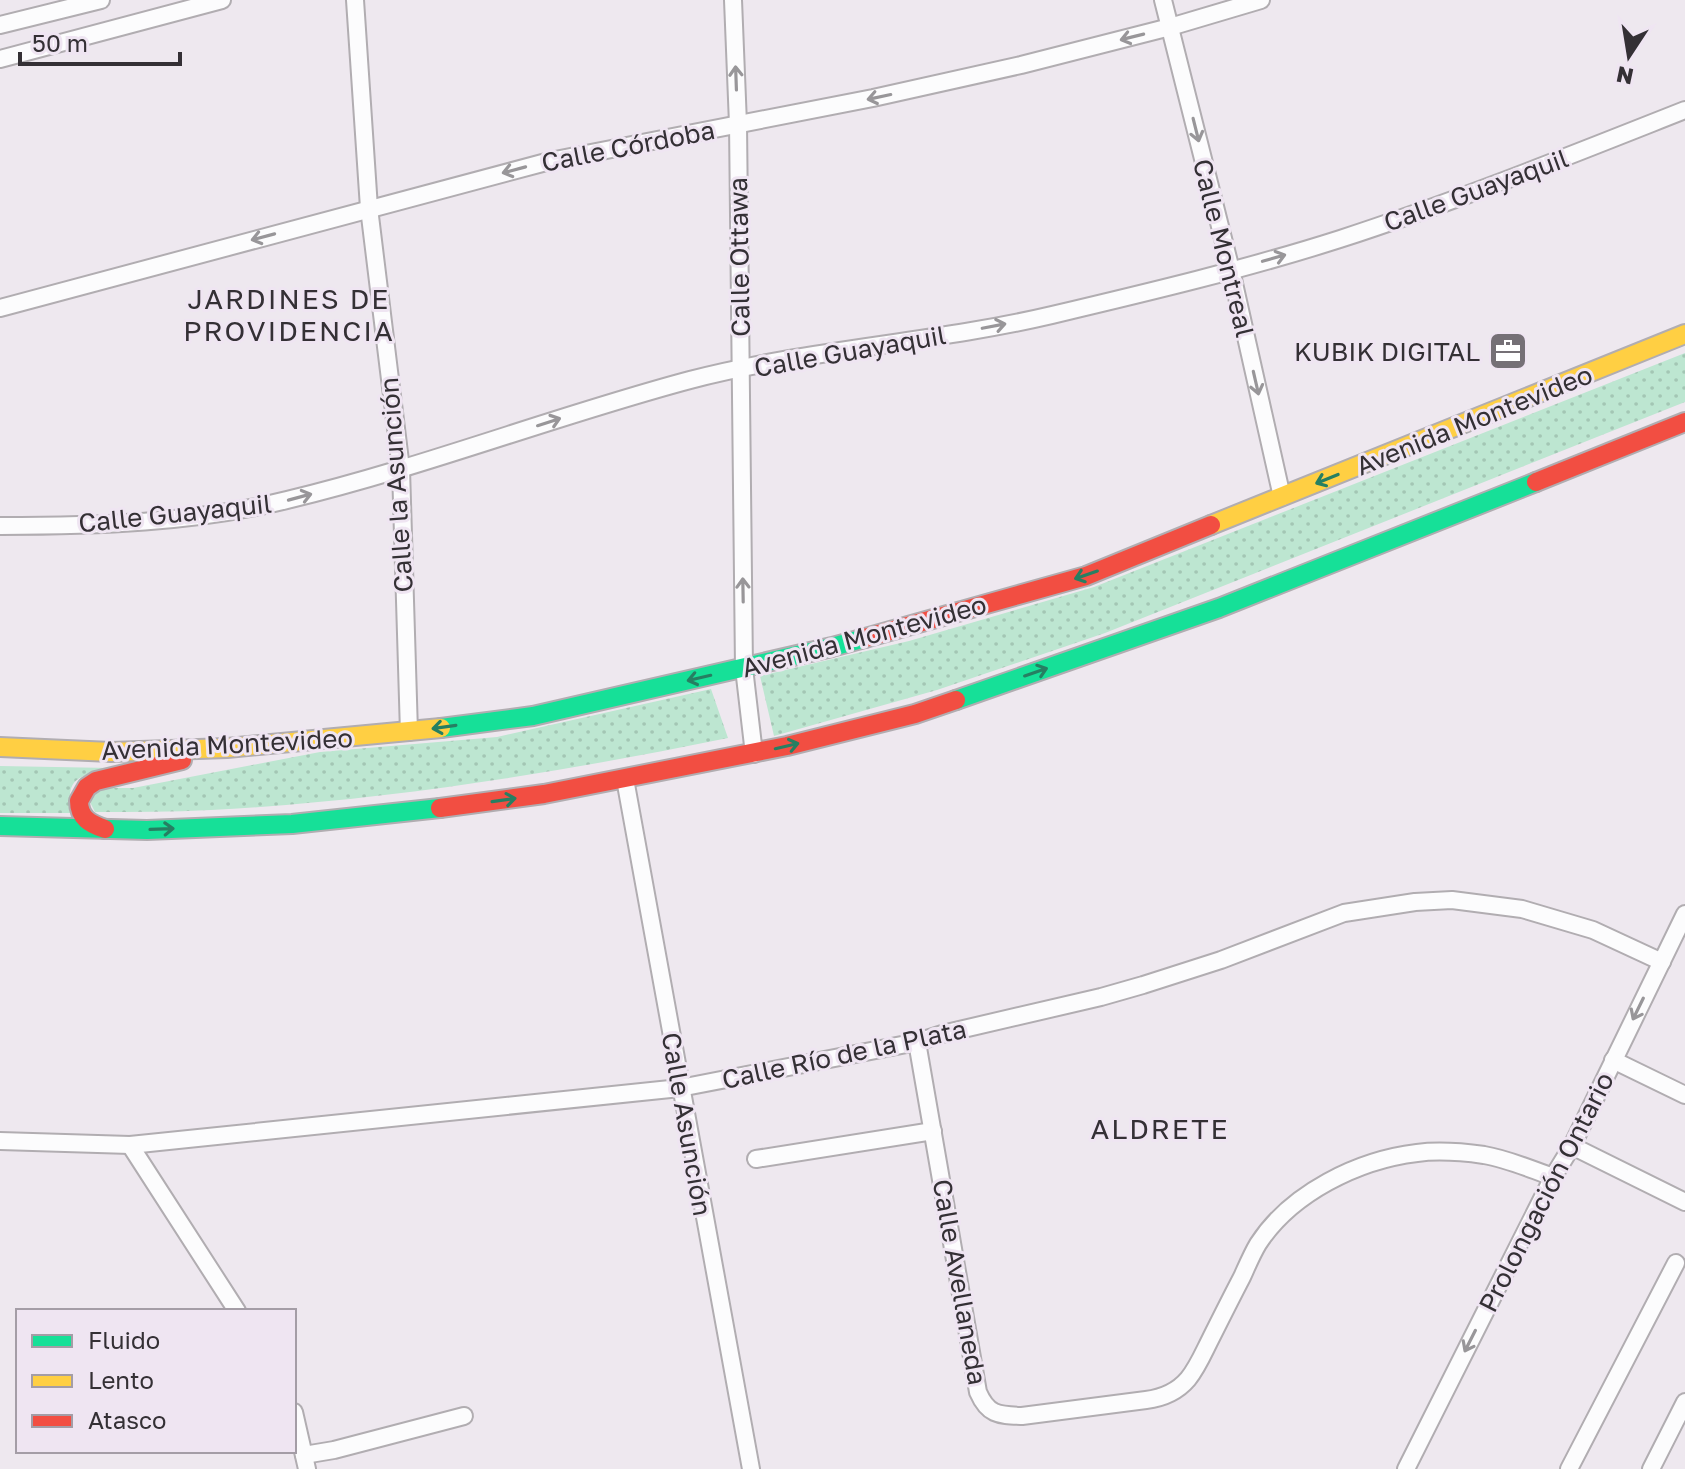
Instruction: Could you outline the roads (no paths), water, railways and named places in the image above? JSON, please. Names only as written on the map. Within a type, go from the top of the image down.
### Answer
[{"type":"street","points":[[0,25],[101,0]]},
{"type":"street","points":[[0,59],[222,0]]},
{"type":"street","name":"Calle la Asunción","points":[[355,0],[369,208],[401,469],[409,732]]},
{"type":"street","name":"Calle Ottawa","points":[[733,0],[738,124],[744,668],[754,754]]},
{"type":"street","name":"Calle Montreal","points":[[1163,0],[1231,270],[1282,497]]},
{"type":"street","name":"Calle Córdoba","points":[[0,308],[550,161],[1006,69],[1261,0]]},
{"type":"street","name":"Calle Guayaquil","points":[[0,526],[130,523],[211,514],[284,501],[401,469],[695,379],[808,356],[913,341],[1047,316],[1336,240],[1456,200],[1685,110]]},
{"type":"street","name":"Avenida Montevideo","points":[[0,747],[111,752],[227,748],[409,732],[533,716],[832,647],[1086,576],[1685,334]]},
{"type":"street","points":[[0,826],[108,830],[292,824],[415,812],[544,794],[754,754],[915,714],[1205,614],[1685,422]]},
{"type":"street","points":[[108,830],[92,826],[80,814],[80,798],[89,785],[227,748]]},
{"type":"street","name":"Calle Asunción","points":[[625,779],[751,1469]]},
{"type":"street","name":"Calle Río de la Plata","points":[[0,1141],[130,1145],[680,1088],[917,1042],[1101,997],[1221,960],[1344,913],[1415,902],[1452,900],[1522,909],[1593,930],[1662,962]]},
{"type":"street","name":"Prolongación Ontario","points":[[1406,1469],[1553,1177],[1572,1146],[1685,914]]},
{"type":"street","name":"Calle Avellaneda","points":[[917,1042],[978,1392],[984,1405],[992,1412],[1006,1415],[1022,1416],[1146,1400],[1174,1391],[1188,1379],[1203,1355],[1258,1244],[1294,1205],[1334,1179],[1386,1158],[1452,1152],[1499,1159],[1553,1177]]},
{"type":"street","points":[[1613,1060],[1685,1095]]},
{"type":"street","points":[[756,1159],[933,1131]]},
{"type":"street","points":[[130,1145],[236,1309]]},
{"type":"street","points":[[1572,1146],[1685,1202]]},
{"type":"street","points":[[1569,1469],[1676,1263]]},
{"type":"street","points":[[1651,1469],[1685,1402]]},
{"type":"street","points":[[296,1420],[306,1462],[334,1450],[464,1416]]},
{"type":"place","name":"KUBIK DIGITAL","points":[[1508,351]]},
{"type":"district","name":"JARDINES DE PROVIDENCIA","points":[[289,314]]},
{"type":"district","name":"ALDRETE","points":[[1160,1128]]}]
